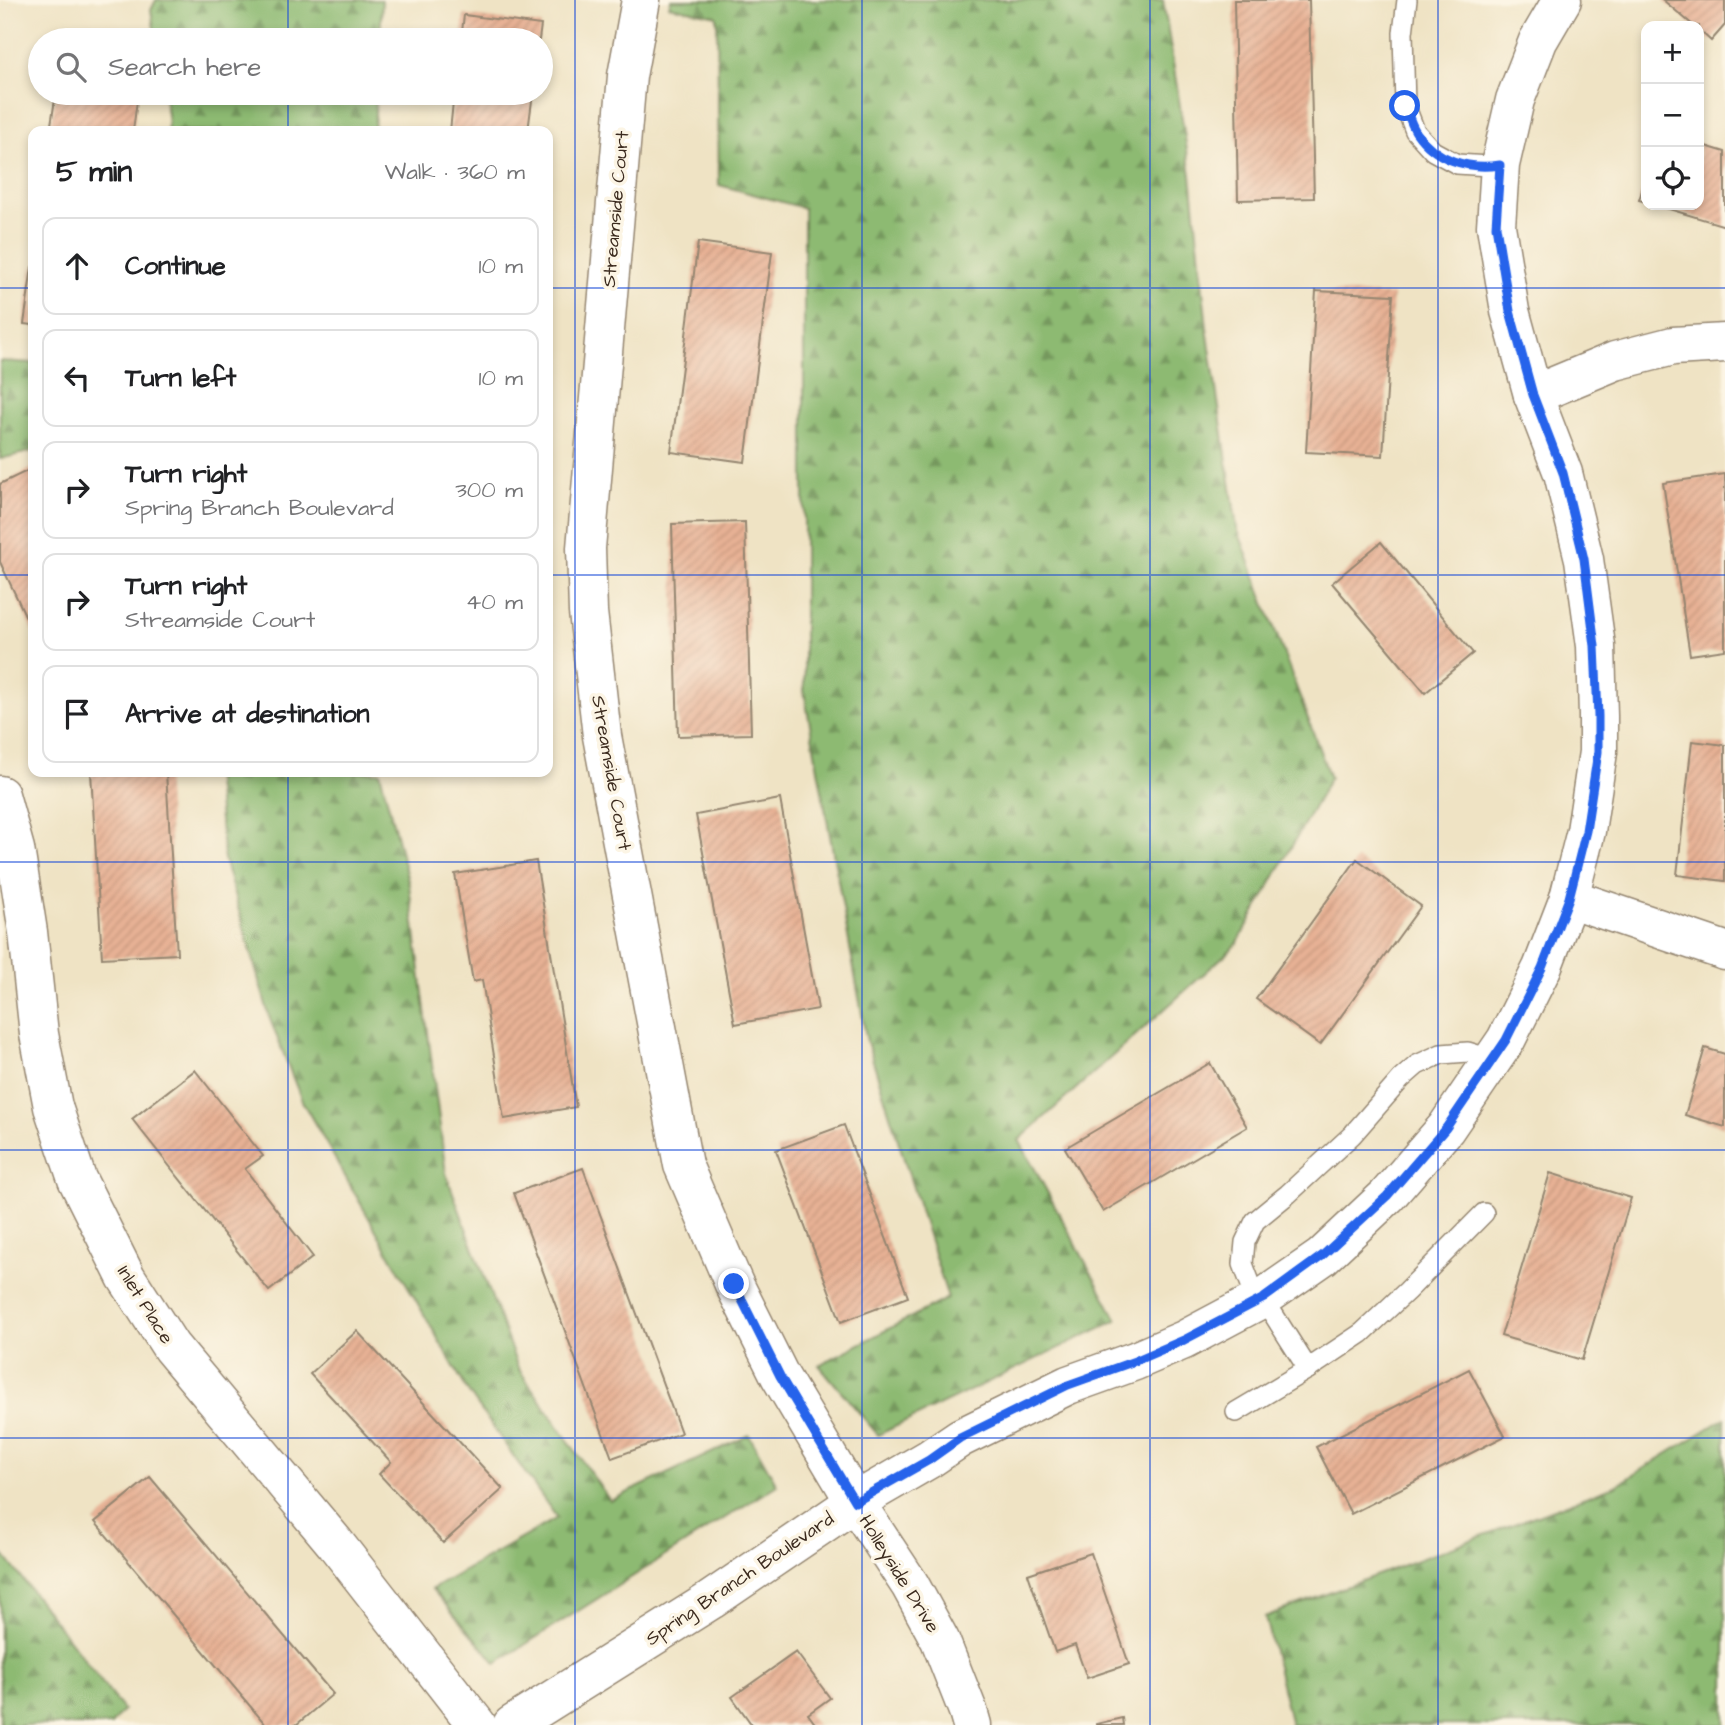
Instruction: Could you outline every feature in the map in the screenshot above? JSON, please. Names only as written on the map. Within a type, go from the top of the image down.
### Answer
[{"type":"street","name":"Streamside Court","points":[[641,0],[627,76],[586,548],[588,612],[602,736],[684,1165],[734,1284],[780,1376],[855,1502]]},
{"type":"street","name":"Spring Branch Boulevard","points":[[513,1725],[711,1601],[855,1502],[929,1460],[960,1438],[1068,1385],[1184,1340],[1264,1298],[1322,1256],[1387,1196],[1446,1128],[1506,1040],[1542,968],[1569,898],[1586,831],[1598,752],[1595,646],[1584,559],[1563,473],[1533,395],[1510,311],[1496,226],[1500,165],[1515,100],[1538,41],[1562,0]]},
{"type":"street","points":[[1533,395],[1615,361],[1673,346],[1725,343]]},
{"type":"street","name":"Inlet Place","points":[[0,795],[15,849],[28,932],[39,1034],[53,1107],[77,1179],[120,1265],[171,1347],[335,1543],[477,1725]]},
{"type":"street","points":[[1569,898],[1725,951]]},
{"type":"street","name":"Holleyside Drive","points":[[855,1502],[910,1585],[940,1640],[972,1725]]},
{"type":"lane","points":[[1406,0],[1403,33],[1405,106],[1415,131],[1433,150],[1457,164],[1500,165]]},
{"type":"lane","points":[[1308,1369],[1264,1298],[1251,1285],[1243,1264],[1245,1242],[1255,1221],[1352,1135],[1401,1079],[1417,1065],[1441,1054],[1468,1052],[1493,1060]]},
{"type":"lane","points":[[1236,1412],[1362,1333],[1484,1213]]},
{"type":"green space","points":[[156,0],[382,0],[381,28],[154,28],[151,10]]},
{"type":"green space","points":[[671,0],[1163,0],[1191,175],[1207,328],[1237,528],[1330,778],[1237,944],[1019,1140],[1117,1320],[878,1435],[819,1365],[948,1298],[867,1042],[804,691],[804,208],[719,185],[717,16],[669,6]]},
{"type":"green space","points":[[166,105],[375,105],[374,126],[168,126]]},
{"type":"green space","points":[[0,361],[28,363],[28,452],[0,459]]},
{"type":"green space","points":[[216,777],[381,777],[409,885],[446,1174],[518,1368],[610,1501],[749,1435],[777,1485],[496,1663],[432,1589],[557,1518],[469,1393],[302,1101],[270,1019],[224,859]]},
{"type":"green space","points":[[1725,1418],[1725,1725],[1291,1725],[1265,1617],[1615,1486]]},
{"type":"green space","points":[[0,1554],[3,1554],[123,1710],[111,1725],[0,1725]]},
{"type":"building","points":[[1234,0],[1309,0],[1314,198],[1238,200]]},
{"type":"building","points":[[1663,0],[1725,0],[1725,25],[1711,41],[1704,35],[1704,21],[1688,21]]},
{"type":"building","points":[[464,15],[541,25],[541,28],[462,28]]},
{"type":"building","points":[[54,105],[136,105],[134,126],[51,126]]},
{"type":"building","points":[[453,105],[531,105],[529,126],[451,126]]},
{"type":"building","points":[[1704,146],[1725,152],[1725,226],[1672,210],[1704,210]]},
{"type":"building","points":[[698,242],[772,252],[745,462],[671,452]]},
{"type":"building","points":[[1316,291],[1393,295],[1383,456],[1306,452]]},
{"type":"building","points":[[28,296],[28,324],[24,324]]},
{"type":"building","points":[[28,470],[28,621],[0,562],[0,484]]},
{"type":"building","points":[[1725,474],[1725,650],[1690,655],[1663,483]]},
{"type":"building","points":[[745,522],[751,734],[678,736],[672,524]]},
{"type":"building","points":[[1381,542],[1473,653],[1425,693],[1332,583]]},
{"type":"building","points":[[1692,741],[1725,745],[1725,881],[1677,875]]},
{"type":"building","points":[[91,777],[166,777],[177,954],[102,958]]},
{"type":"building","points":[[780,799],[818,1009],[735,1024],[696,815]]},
{"type":"building","points":[[1357,859],[1421,906],[1320,1045],[1256,999]]},
{"type":"building","points":[[536,861],[576,1107],[504,1119],[482,980],[473,982],[455,874]]},
{"type":"building","points":[[1705,1048],[1725,1054],[1725,1127],[1685,1115]]},
{"type":"building","points":[[1210,1063],[1247,1127],[1103,1212],[1065,1148]]},
{"type":"building","points":[[195,1070],[263,1156],[245,1169],[313,1257],[269,1291],[132,1119]]},
{"type":"building","points":[[844,1125],[908,1297],[841,1322],[776,1150]]},
{"type":"building","points":[[583,1168],[681,1433],[612,1458],[514,1193]]},
{"type":"building","points":[[1550,1173],[1631,1198],[1582,1360],[1501,1336]]},
{"type":"building","points":[[357,1331],[503,1489],[443,1543],[379,1474],[391,1462],[310,1374]]},
{"type":"building","points":[[1469,1369],[1505,1436],[1351,1514],[1316,1447]]},
{"type":"building","points":[[150,1477],[333,1694],[296,1725],[266,1725],[95,1522]]},
{"type":"building","points":[[1091,1553],[1129,1664],[1087,1678],[1075,1645],[1055,1652],[1028,1574]]},
{"type":"building","points":[[796,1652],[830,1698],[808,1714],[816,1725],[752,1725],[732,1697]]},
{"type":"building","points":[[1122,1718],[1123,1725],[1096,1725],[1096,1724]]},
{"type":"route","points":[[734,1284],[780,1376],[855,1502],[929,1460],[960,1438],[1068,1385],[1184,1340],[1264,1298],[1322,1256],[1387,1196],[1446,1128],[1506,1040],[1542,968],[1569,898],[1586,831],[1598,752],[1595,646],[1584,559],[1563,473],[1533,395],[1510,311],[1496,226],[1500,165],[1457,164],[1433,150],[1415,131],[1405,106]]}]
